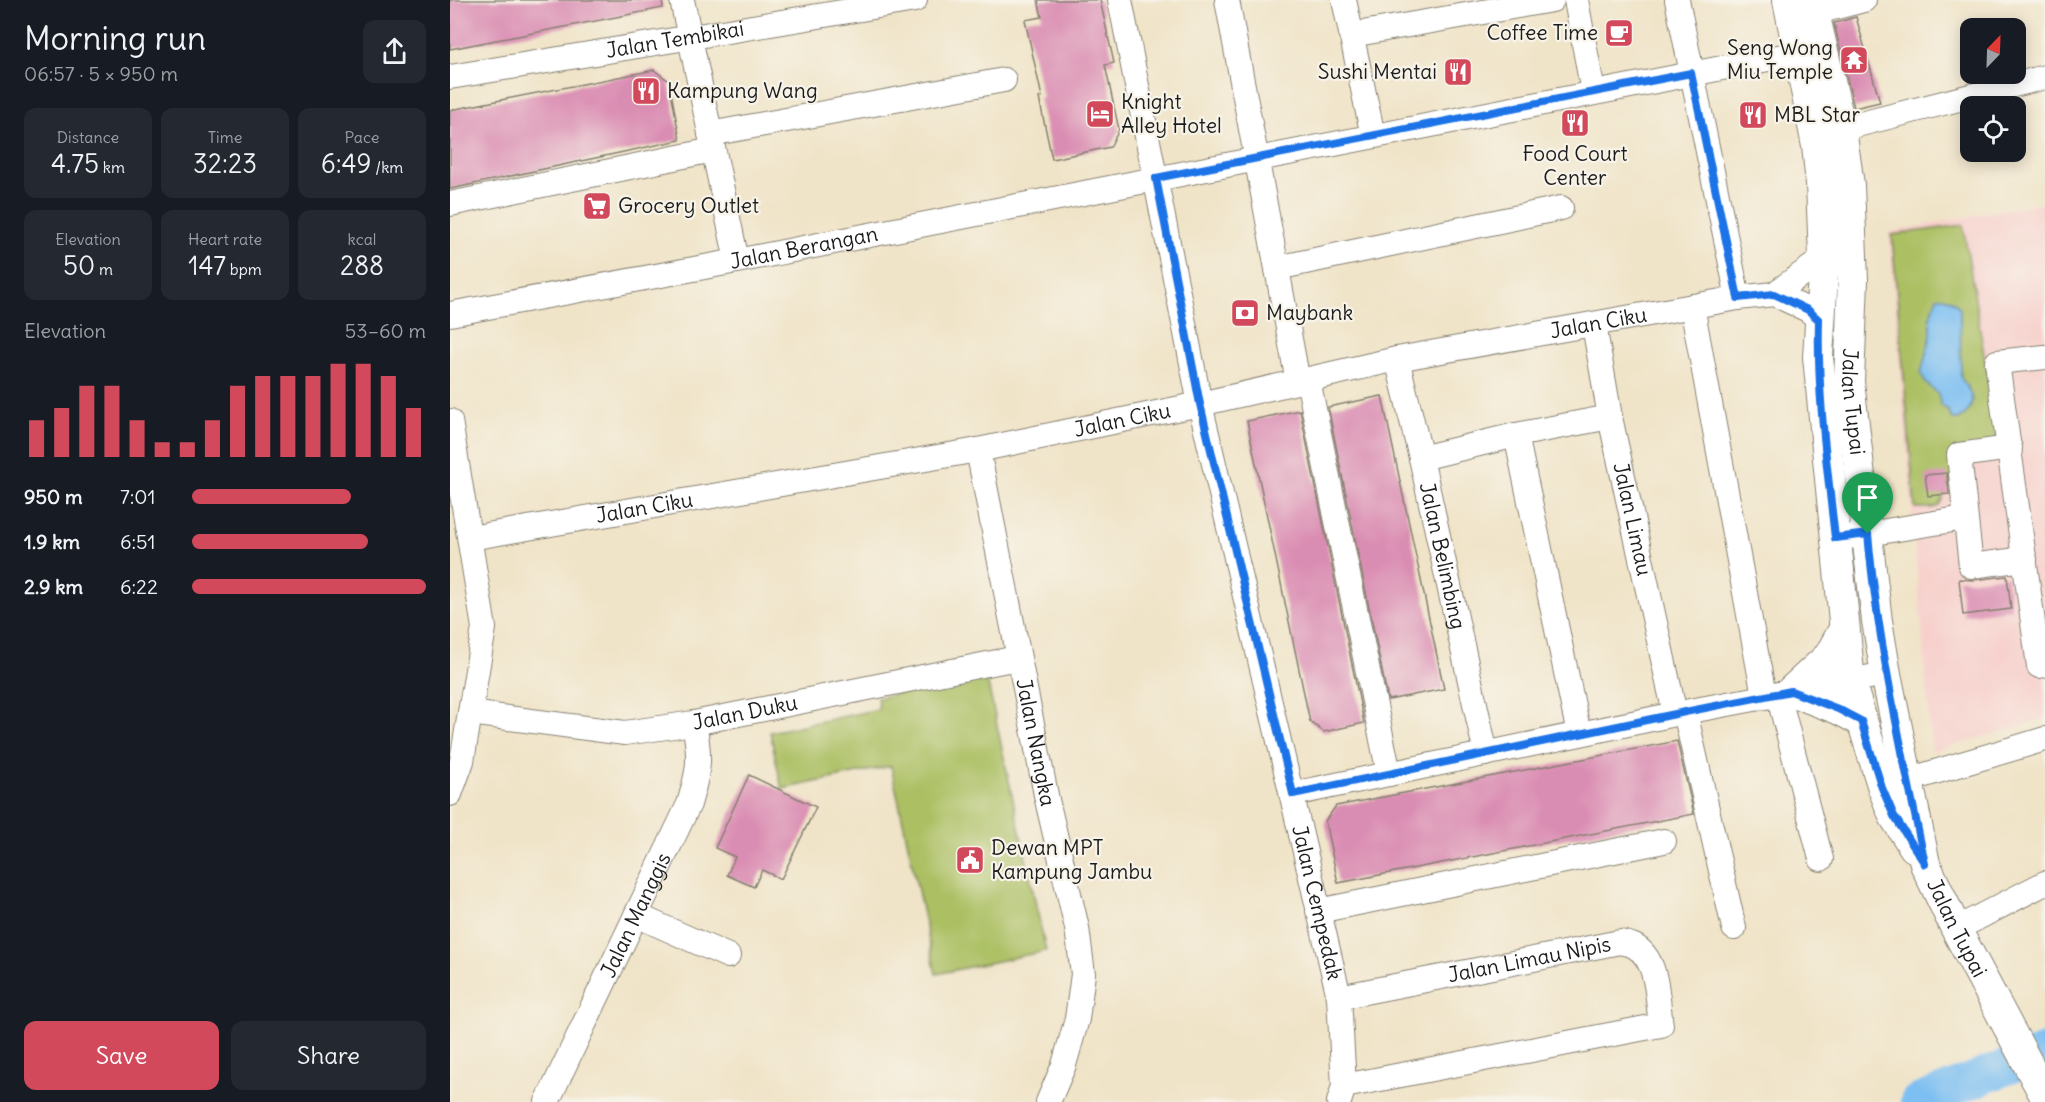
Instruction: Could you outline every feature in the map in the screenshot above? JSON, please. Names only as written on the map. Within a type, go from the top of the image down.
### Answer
[{"type":"main road","name":"Jalan Tupai","points":[[1804,4],[1809,51],[1841,129],[1849,185],[1853,280],[1849,382],[1872,581],[1886,674],[1925,864],[1956,929],[2045,1096]]},
{"type":"main road","points":[[1809,51],[1821,184],[1824,258],[1818,357],[1850,682],[1882,788],[1894,816],[1925,864]]},
{"type":"main road","points":[[1778,694],[1829,656],[1844,630]]},
{"type":"main road","points":[[1778,694],[1838,709],[1861,721]]},
{"type":"street","points":[[682,0],[737,261]]},
{"type":"street","points":[[1227,0],[1277,268],[1389,774]]},
{"type":"street","points":[[1344,0],[1373,136]]},
{"type":"street","points":[[1351,35],[1459,9],[1552,0]]},
{"type":"street","points":[[1576,0],[1593,92]]},
{"type":"street","points":[[1677,0],[1738,298]]},
{"type":"street","points":[[1804,4],[1864,0]]},
{"type":"street","name":"Jalan Tembikai","points":[[450,77],[690,38],[803,9],[905,1]]},
{"type":"street","name":"Jalan Cempedak","points":[[1124,1],[1200,404],[1339,997],[1342,1094]]},
{"type":"street","name":"Jalan Berangan","points":[[450,314],[737,261],[1809,51]]},
{"type":"street","points":[[1841,129],[2045,77]]},
{"type":"street","points":[[450,204],[712,142],[1004,80]]},
{"type":"street","points":[[1277,268],[1561,208]]},
{"type":"street","points":[[1819,320],[1808,310],[1774,294],[1824,258]]},
{"type":"street","name":"Jalan Ciku","points":[[470,538],[978,450],[1200,404],[1397,359],[1738,298],[1774,294]]},
{"type":"street","points":[[1692,306],[1778,694],[1821,859]]},
{"type":"street","name":"Jalan Limau","points":[[1594,325],[1610,417],[1734,928]]},
{"type":"street","points":[[2045,357],[1997,362],[2039,666],[2045,665]]},
{"type":"street","name":"Jalan Belimbing","points":[[1397,359],[1486,754]]},
{"type":"street","points":[[1421,458],[1516,435],[1610,417]]},
{"type":"street","points":[[450,421],[484,628],[462,761],[450,794]]},
{"type":"street","points":[[1516,435],[1579,734]]},
{"type":"street","points":[[2010,448],[1959,455],[1971,566],[2025,559]]},
{"type":"street","name":"Jalan Nangka","points":[[978,450],[1017,658],[1077,928],[1083,974],[1077,1019],[1064,1065],[1048,1102]]},
{"type":"street","points":[[1835,538],[1965,518]]},
{"type":"street","name":"Jalan Duku","points":[[470,713],[625,733],[694,723],[1017,658]]},
{"type":"street","points":[[1293,794],[1680,713],[1886,674]]},
{"type":"street","name":"Jalan Manggis","points":[[547,1102],[689,804],[699,770],[699,745],[694,723]]},
{"type":"street","points":[[1908,780],[2045,739]]},
{"type":"street","points":[[1318,911],[1664,841]]},
{"type":"street","points":[[1956,929],[2045,883]]},
{"type":"street","points":[[636,915],[728,956]]},
{"type":"street","name":"Jalan Limau Nipis","points":[[1339,997],[1620,942],[1634,946],[1647,958],[1653,974],[1661,1025],[1342,1094]]},
{"type":"shaded area","points":[[2045,202],[2045,718],[1932,752],[1889,232]]},
{"type":"green space","points":[[1963,225],[1997,434],[1994,443],[1953,476],[1939,506],[1915,508],[1892,235]]},
{"type":"green space","points":[[986,675],[1046,951],[936,974],[891,766],[782,789],[770,732],[879,709],[877,698]]},
{"type":"water","points":[[1937,297],[1950,299],[1960,309],[1961,378],[1972,400],[1969,410],[1958,420],[1951,418],[1949,411],[1941,405],[1938,394],[1925,382],[1921,373],[1931,335],[1930,317]]},
{"type":"building","points":[[450,0],[662,0],[663,8],[450,49]]},
{"type":"building","points":[[1038,0],[1100,0],[1114,63],[1105,65],[1119,130],[1110,147],[1052,159],[1039,98],[1042,97],[1025,20],[1042,17]]},
{"type":"building","name":"Seng Wong Miu Temple","points":[[1856,17],[1880,102],[1854,108],[1834,23]]},
{"type":"building","points":[[654,70],[669,81],[680,140],[450,189],[450,110]]},
{"type":"building","points":[[1382,396],[1444,689],[1388,700],[1328,407]]},
{"type":"building","points":[[1300,410],[1364,723],[1324,732],[1310,722],[1247,421]]},
{"type":"building","points":[[1947,473],[1949,494],[1928,496],[1925,475]]},
{"type":"building","points":[[2007,576],[2011,609],[1963,615],[1959,579],[1973,580]]},
{"type":"building","points":[[1677,741],[1694,814],[1338,883],[1325,821],[1336,806]]},
{"type":"building","points":[[749,775],[816,807],[781,879],[762,870],[754,887],[727,875],[735,857],[715,848]]},
{"type":"waterway","points":[[1918,1102],[2045,1052]]},
{"type":"place","name":"Coffee Time","points":[[1619,33]]},
{"type":"place","name":"Seng Wong Miu Temple","points":[[1854,60]]},
{"type":"place","name":"Sushi Mentai","points":[[1458,72]]},
{"type":"place","name":"Kampung Wang","points":[[646,91]]},
{"type":"place","name":"Knight Alley Hotel","points":[[1100,114]]},
{"type":"place","name":"MBL Star","points":[[1753,115]]},
{"type":"place","name":"Food Court Center","points":[[1575,123]]},
{"type":"place","name":"Grocery Outlet","points":[[597,206]]},
{"type":"place","name":"Maybank","points":[[1245,313]]},
{"type":"place","name":"Dewan MPT Kampung Jambu","points":[[970,860]]},
{"type":"route","points":[[1691,73],[1738,298],[1774,294],[1808,310],[1819,320],[1818,357],[1835,538],[1868,534],[1877,621],[1886,674],[1925,864],[1894,816],[1882,788],[1861,721],[1838,709],[1791,691],[1293,794],[1200,404],[1156,178],[1691,73]]}]
